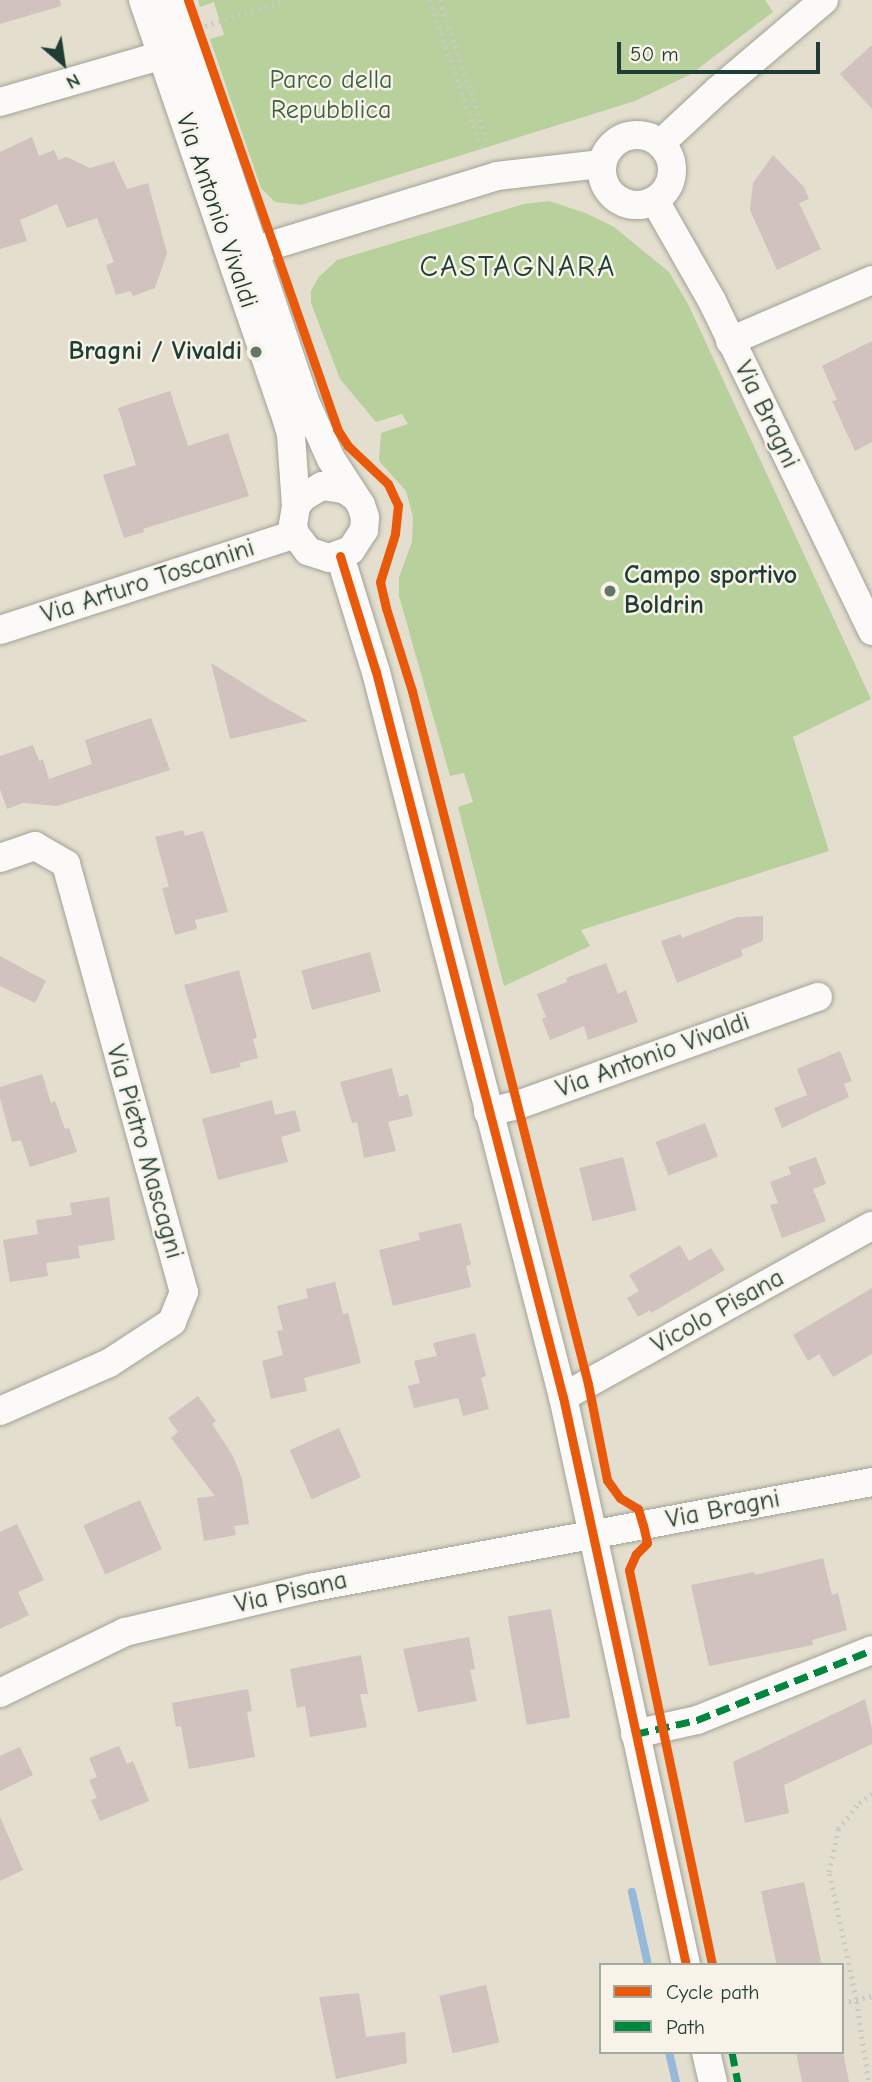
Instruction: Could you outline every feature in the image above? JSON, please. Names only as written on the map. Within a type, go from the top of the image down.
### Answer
[{"type":"street","name":"Via Antonio Vivaldi","points":[[143,0],[182,44]]},
{"type":"street","name":"Via Antonio Vivaldi","points":[[170,0],[243,254],[291,435],[296,506],[293,515],[295,534]]},
{"type":"street","points":[[661,143],[718,90],[824,0]]},
{"type":"street","points":[[0,102],[182,44]]},
{"type":"street","points":[[643,135],[661,143],[670,157],[673,174],[668,189],[655,201],[636,206],[616,200],[603,184],[601,164],[609,147],[625,136],[643,135]]},
{"type":"street","points":[[243,254],[497,176],[601,164]]},
{"type":"street","name":"Via Bragni","points":[[655,201],[712,301],[872,631]]},
{"type":"street","name":"Via Antonio Vivaldi","points":[[243,254],[331,459],[365,517],[364,530],[351,550],[340,556]]},
{"type":"street","points":[[730,341],[872,280]]},
{"type":"street","points":[[296,506],[312,490],[322,486],[344,489],[354,496]]},
{"type":"street","points":[[295,534],[308,551],[318,556],[340,556],[376,672],[562,1397],[686,1963]]},
{"type":"street","name":"Via Arturo Toscanini","points":[[0,630],[295,534]]},
{"type":"street","name":"Via Pietro Mascagni","points":[[0,858],[35,846],[66,864],[184,1292],[172,1322],[109,1363],[0,1411]]},
{"type":"street","name":"Via Antonio Vivaldi","points":[[488,1112],[515,1106],[818,997]]},
{"type":"street","name":"Vicolo Pisana","points":[[562,1397],[872,1226]]},
{"type":"street","name":"Via Bragni","points":[[594,1534],[872,1482]]},
{"type":"street","name":"Via Pisana","points":[[0,1693],[125,1632],[309,1588],[594,1534]]},
{"type":"street","points":[[635,1734],[697,1720],[872,1650]]},
{"type":"street","points":[[706,2054],[713,2082]]},
{"type":"path","points":[[182,44],[285,0]]},
{"type":"path","points":[[430,0],[481,147]]},
{"type":"path","points":[[440,0],[489,145]]},
{"type":"path","points":[[870,2080],[829,1872],[838,1829],[859,1803],[872,1794]]},
{"type":"path","points":[[844,2002],[872,1996]]},
{"type":"green space","name":"Parco della Repubblica","points":[[198,0],[765,0],[773,12],[691,74],[635,101],[301,205],[275,202],[261,188],[210,39],[224,35],[214,2],[200,7]]},
{"type":"green space","name":"Campo sportivo Boldrin","points":[[549,201],[588,214],[614,227],[669,272],[688,304],[871,699],[793,737],[829,851],[581,930],[590,946],[504,986],[458,807],[473,802],[464,773],[450,776],[399,596],[399,577],[412,542],[413,517],[406,491],[379,461],[381,433],[408,424],[402,414],[376,422],[340,379],[311,303],[311,291],[318,278],[337,260],[524,204]]},
{"type":"building","points":[[0,0],[60,0],[61,6],[0,24]]},
{"type":"building","points":[[872,45],[872,109],[840,74]]},
{"type":"building","points":[[32,137],[39,156],[54,150],[58,160],[67,157],[90,168],[114,161],[127,189],[148,183],[167,253],[155,288],[133,296],[130,291],[116,295],[106,265],[114,262],[97,218],[67,228],[57,204],[20,220],[27,241],[0,249],[0,152]]},
{"type":"building","points":[[773,155],[804,187],[809,199],[799,203],[821,249],[777,270],[750,210],[753,183]]},
{"type":"building","points":[[872,341],[872,442],[855,451],[832,401],[837,400],[822,366]]},
{"type":"building","points":[[170,391],[188,446],[228,433],[249,496],[143,529],[144,532],[124,538],[103,475],[136,465],[118,408]]},
{"type":"building","points":[[211,663],[269,699],[308,721],[230,739]]},
{"type":"building","points":[[151,718],[170,770],[57,806],[23,803],[7,809],[0,789],[0,756],[33,745],[39,761],[43,759],[49,779],[92,764],[85,740]]},
{"type":"building","points":[[183,830],[185,836],[203,831],[228,912],[195,920],[197,929],[175,935],[162,888],[169,887],[155,837]]},
{"type":"building","points":[[763,916],[763,941],[741,950],[743,956],[677,983],[661,941],[681,934],[682,938],[737,917]]},
{"type":"building","points":[[370,952],[381,992],[312,1010],[301,970]]},
{"type":"building","points":[[0,956],[46,981],[35,1003],[0,986]]},
{"type":"building","points":[[606,963],[618,994],[626,990],[638,1022],[588,1040],[584,1026],[550,1040],[542,1019],[546,1017],[537,994],[567,982],[566,978]]},
{"type":"building","points":[[239,970],[257,1038],[253,1039],[258,1058],[239,1063],[241,1067],[211,1074],[184,985]]},
{"type":"building","points":[[840,1051],[852,1081],[844,1084],[849,1097],[782,1128],[774,1108],[807,1095],[797,1069]]},
{"type":"building","points":[[392,1068],[399,1097],[408,1094],[413,1116],[388,1122],[396,1151],[364,1158],[357,1122],[352,1123],[340,1082]]},
{"type":"building","points":[[42,1074],[51,1103],[55,1101],[65,1129],[69,1128],[77,1152],[30,1167],[21,1140],[12,1142],[0,1098],[0,1087]]},
{"type":"building","points":[[272,1100],[275,1115],[295,1110],[301,1131],[281,1137],[288,1162],[218,1180],[202,1119]]},
{"type":"building","points":[[705,1123],[718,1157],[668,1176],[656,1142]]},
{"type":"building","points":[[623,1157],[636,1210],[593,1221],[579,1168]]},
{"type":"building","points":[[816,1157],[826,1184],[813,1189],[826,1221],[782,1238],[770,1205],[778,1203],[770,1182],[791,1174],[788,1167]]},
{"type":"building","points":[[109,1197],[115,1240],[78,1246],[80,1258],[46,1263],[48,1276],[10,1282],[3,1240],[38,1234],[36,1220],[72,1215],[70,1203]]},
{"type":"building","points":[[461,1223],[471,1265],[466,1266],[471,1287],[393,1306],[379,1250],[420,1240],[418,1233]]},
{"type":"building","points":[[680,1245],[689,1261],[711,1248],[725,1270],[651,1313],[650,1310],[638,1317],[627,1298],[639,1291],[629,1275]]},
{"type":"building","points":[[335,1282],[343,1314],[348,1313],[361,1363],[304,1378],[307,1391],[271,1399],[262,1361],[283,1355],[277,1331],[283,1330],[277,1306],[308,1298],[306,1289]]},
{"type":"building","points":[[872,1288],[872,1354],[833,1377],[819,1354],[808,1361],[793,1335]]},
{"type":"building","points":[[475,1333],[486,1376],[481,1378],[489,1409],[463,1416],[458,1398],[414,1408],[408,1386],[420,1383],[414,1361],[437,1356],[433,1343]]},
{"type":"building","points":[[198,1396],[216,1421],[212,1424],[233,1456],[242,1479],[249,1524],[234,1526],[236,1535],[204,1541],[197,1498],[215,1496],[171,1438],[178,1432],[168,1418]]},
{"type":"building","points":[[339,1428],[361,1477],[312,1499],[290,1450]]},
{"type":"building","points":[[140,1500],[162,1549],[105,1575],[83,1525]]},
{"type":"building","points":[[17,1524],[44,1580],[18,1592],[29,1615],[0,1629],[0,1532]]},
{"type":"building","points":[[823,1558],[832,1595],[838,1593],[847,1630],[812,1640],[813,1645],[709,1666],[691,1585],[754,1572],[755,1575]]},
{"type":"building","points":[[551,1609],[570,1717],[527,1725],[508,1617]]},
{"type":"building","points":[[469,1637],[475,1669],[470,1670],[477,1701],[418,1712],[403,1649]]},
{"type":"building","points":[[361,1655],[368,1694],[360,1694],[367,1727],[310,1737],[305,1706],[297,1708],[290,1669]]},
{"type":"building","points":[[248,1689],[252,1711],[247,1712],[255,1757],[189,1769],[181,1726],[176,1727],[172,1703]]},
{"type":"building","points":[[865,1699],[872,1728],[872,1744],[784,1785],[789,1813],[745,1823],[733,1762]]},
{"type":"building","points":[[119,1746],[127,1764],[133,1761],[149,1801],[100,1821],[91,1800],[97,1798],[89,1780],[97,1777],[89,1758]]},
{"type":"building","points":[[20,1747],[33,1775],[0,1791],[0,1756]]},
{"type":"building","points":[[0,1817],[23,1870],[0,1881]]},
{"type":"building","points":[[804,1882],[821,1963],[776,1963],[761,1891]]},
{"type":"building","points":[[486,1985],[499,2042],[453,2053],[439,1996]]},
{"type":"building","points":[[359,1993],[366,2037],[405,2032],[407,2063],[336,2079],[319,1997]]},
{"type":"building","points":[[796,2054],[843,2054],[849,2082],[802,2082]]},
{"type":"waterway","points":[[632,1892],[648,1963]]},
{"type":"waterway","points":[[669,2054],[676,2082]]},
{"type":"marked path","points":[[635,1734],[697,1720],[872,1650]]},
{"type":"marked path","points":[[732,2054],[738,2082]]},
{"type":"cycle path","points":[[188,0],[337,429],[348,446],[388,484],[398,505],[395,534],[380,582],[412,691],[588,1384],[607,1480],[620,1498],[638,1509],[643,1525],[647,1543],[636,1554],[629,1570],[712,1963]]},
{"type":"cycle path","points":[[340,556],[376,672],[563,1397],[686,1963]]},
{"type":"place","name":"Bragni / Vivaldi","points":[[256,352]]},
{"type":"place","name":"Campo sportivo Boldrin","points":[[610,591]]},
{"type":"district","name":"CASTAGNARA","points":[[518,267]]}]
